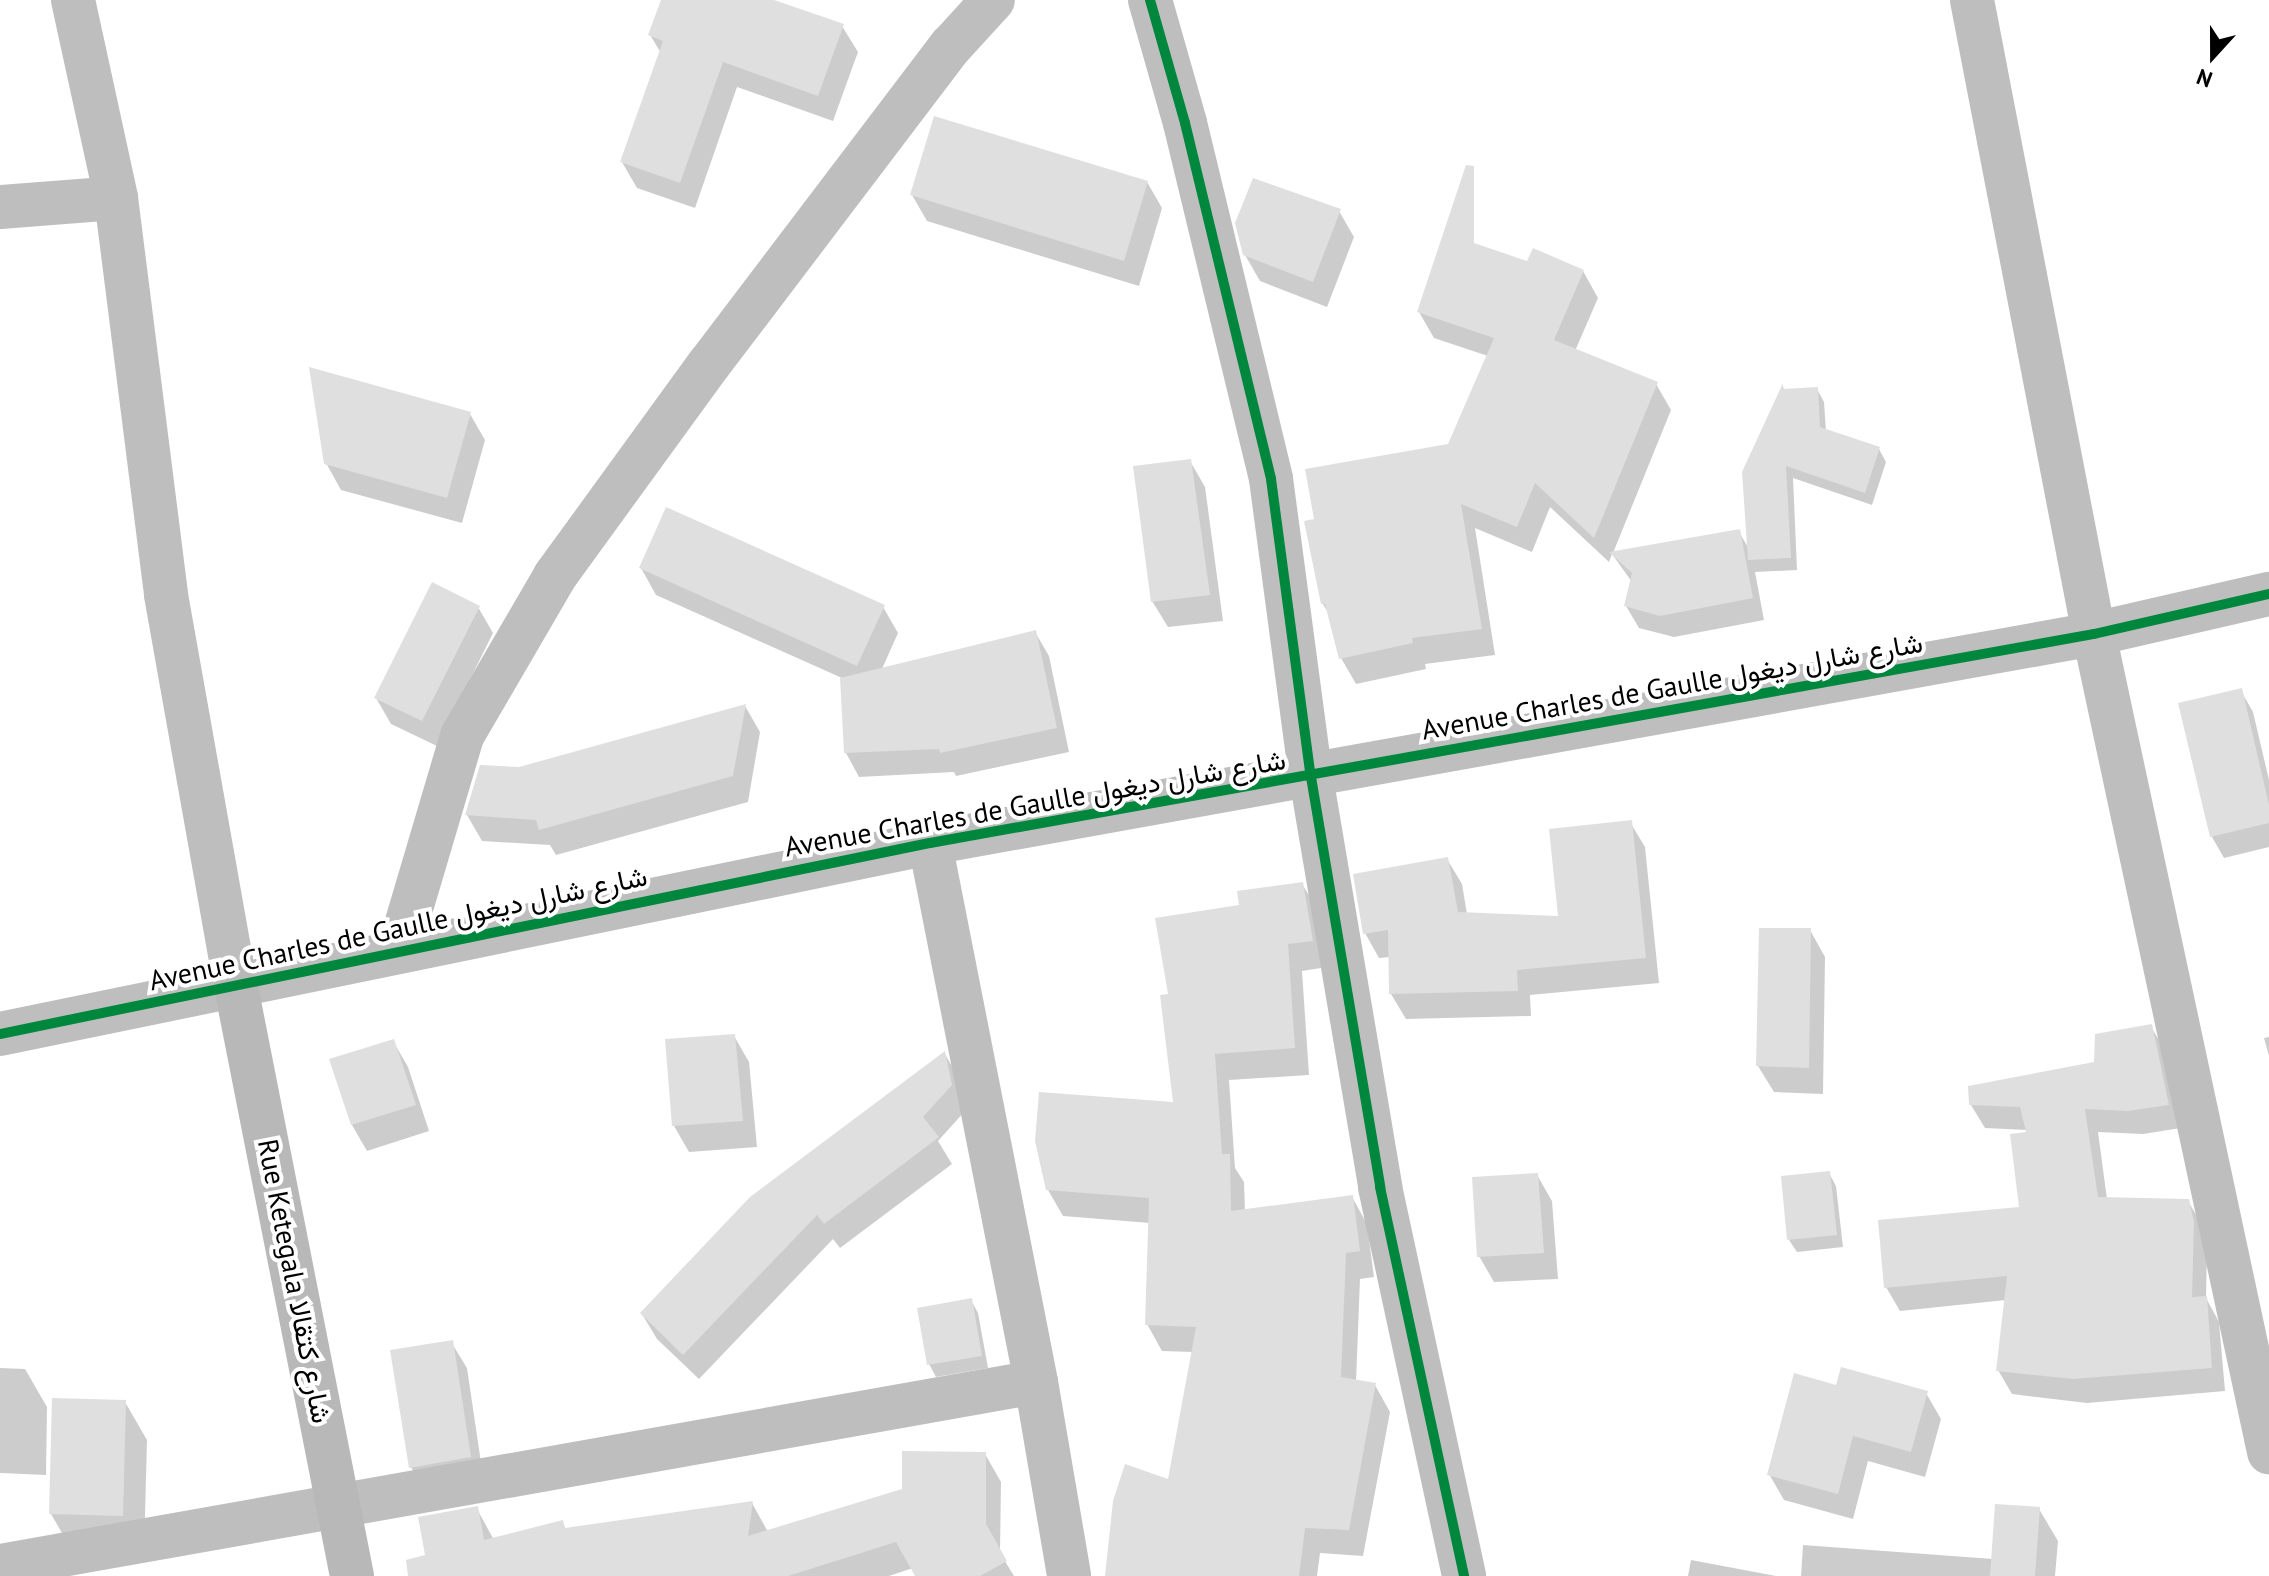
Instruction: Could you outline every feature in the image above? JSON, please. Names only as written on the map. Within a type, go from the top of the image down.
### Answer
[{"type":"street","points":[[73,0],[116,198],[166,595],[236,987]]},
{"type":"street","points":[[399,949],[462,736],[555,576],[719,350],[951,46],[993,0]]},
{"type":"street","points":[[1150,0],[1185,123],[1271,479],[1311,777],[1380,1187],[1464,1576]]},
{"type":"street","points":[[1972,0],[2094,634],[2269,1452]]},
{"type":"street","points":[[0,207],[116,198]]},
{"type":"street","name":"Avenue Charles de Gaulle شارع شارل ديغول","points":[[0,1034],[236,987],[399,949],[930,843],[2094,634],[2269,594]]},
{"type":"street","points":[[930,843],[1036,1382],[1069,1576]]},
{"type":"street","name":"Rue Ketegala شارع كتقالا","points":[[236,987],[352,1576]]},
{"type":"street","points":[[0,1566],[1036,1382]]},
{"type":"building","points":[[661,0],[774,0],[844,24],[818,96],[723,62],[680,183],[620,162],[663,41],[648,35]]},
{"type":"building","points":[[934,116],[1148,181],[1124,261],[910,195]]},
{"type":"building","points":[[1466,165],[1474,166],[1474,243],[1527,261],[1533,248],[1584,270],[1554,340],[1658,382],[1594,538],[1535,483],[1517,527],[1461,504],[1482,629],[1412,638],[1413,643],[1339,659],[1325,604],[1321,604],[1304,521],[1314,519],[1305,469],[1448,444],[1494,338],[1417,312]]},
{"type":"building","points":[[1253,178],[1341,209],[1313,282],[1243,255],[1235,223]]},
{"type":"building","points":[[309,367],[471,412],[447,498],[324,464]]},
{"type":"building","points":[[1783,383],[1783,389],[1818,387],[1820,427],[1880,447],[1865,493],[1786,466],[1791,558],[1748,560],[1742,472]]},
{"type":"building","points":[[1191,459],[1210,595],[1151,602],[1133,466]]},
{"type":"building","points":[[666,507],[885,605],[857,666],[639,568]]},
{"type":"building","points":[[1740,529],[1753,598],[1660,616],[1624,606],[1632,573],[1609,552]]},
{"type":"building","points":[[432,582],[480,606],[422,721],[374,698]]},
{"type":"building","points":[[1036,630],[1057,728],[940,753],[939,749],[844,753],[840,678]]},
{"type":"building","points":[[2242,688],[2269,805],[2269,823],[2210,837],[2178,703]]},
{"type":"building","points":[[746,704],[733,776],[539,830],[536,820],[465,815],[480,765],[519,767]]},
{"type":"building","points":[[1632,820],[1646,958],[1517,970],[1518,991],[1389,994],[1388,930],[1363,934],[1353,874],[1448,857],[1458,912],[1558,916],[1549,829]]},
{"type":"building","points":[[1303,882],[1313,941],[1288,944],[1295,1048],[1215,1054],[1222,1154],[1230,1154],[1231,1211],[1353,1195],[1360,1251],[1346,1253],[1341,1377],[1376,1383],[1349,1530],[1305,1528],[1299,1576],[1105,1576],[1113,1501],[1125,1464],[1168,1479],[1196,1327],[1145,1325],[1149,1198],[1046,1190],[1035,1141],[1039,1092],[1173,1102],[1160,995],[1168,994],[1155,918],[1239,905],[1237,891]]},
{"type":"building","points":[[1759,928],[1811,928],[1809,1068],[1756,1066]]},
{"type":"building","points":[[2152,1024],[2169,1105],[2128,1111],[2085,1109],[2098,1197],[2189,1199],[2194,1222],[2192,1297],[2207,1296],[2212,1368],[2073,1379],[1996,1371],[2007,1276],[1884,1288],[1878,1220],[2019,1207],[2010,1134],[2026,1132],[2020,1107],[1969,1105],[1968,1086],[2094,1062],[2095,1034]]},
{"type":"building","points":[[735,1034],[743,1121],[672,1126],[665,1039]]},
{"type":"building","points":[[394,1039],[416,1105],[351,1125],[329,1059]]},
{"type":"building","points":[[945,1051],[952,1085],[923,1117],[939,1137],[824,1224],[817,1215],[683,1355],[640,1313],[750,1197]]},
{"type":"building","points":[[1830,1171],[1837,1235],[1787,1240],[1781,1176]]},
{"type":"building","points":[[1538,1173],[1544,1253],[1477,1257],[1472,1177]]},
{"type":"building","points":[[972,1298],[982,1356],[927,1365],[917,1308]]},
{"type":"building","points":[[453,1340],[471,1457],[409,1468],[390,1350]]},
{"type":"building","points":[[1841,1367],[1928,1391],[1911,1452],[1853,1436],[1838,1494],[1767,1475],[1794,1373],[1836,1385]]},
{"type":"building","points":[[52,1398],[126,1400],[123,1516],[49,1514]]},
{"type":"building","points":[[902,1451],[986,1452],[986,1524],[1007,1561],[980,1576],[915,1576],[896,1542],[788,1576],[408,1576],[406,1560],[425,1555],[418,1517],[478,1506],[484,1540],[563,1520],[565,1528],[753,1501],[748,1536],[902,1489]]},
{"type":"building","points":[[1995,1504],[2040,1507],[2035,1576],[1990,1576]]},
{"type":"cycle path","points":[[1150,0],[1185,123],[1271,479],[1311,777],[1380,1187],[1464,1576]]},
{"type":"cycle path","points":[[0,1034],[930,843],[2094,634],[2269,594]]}]
